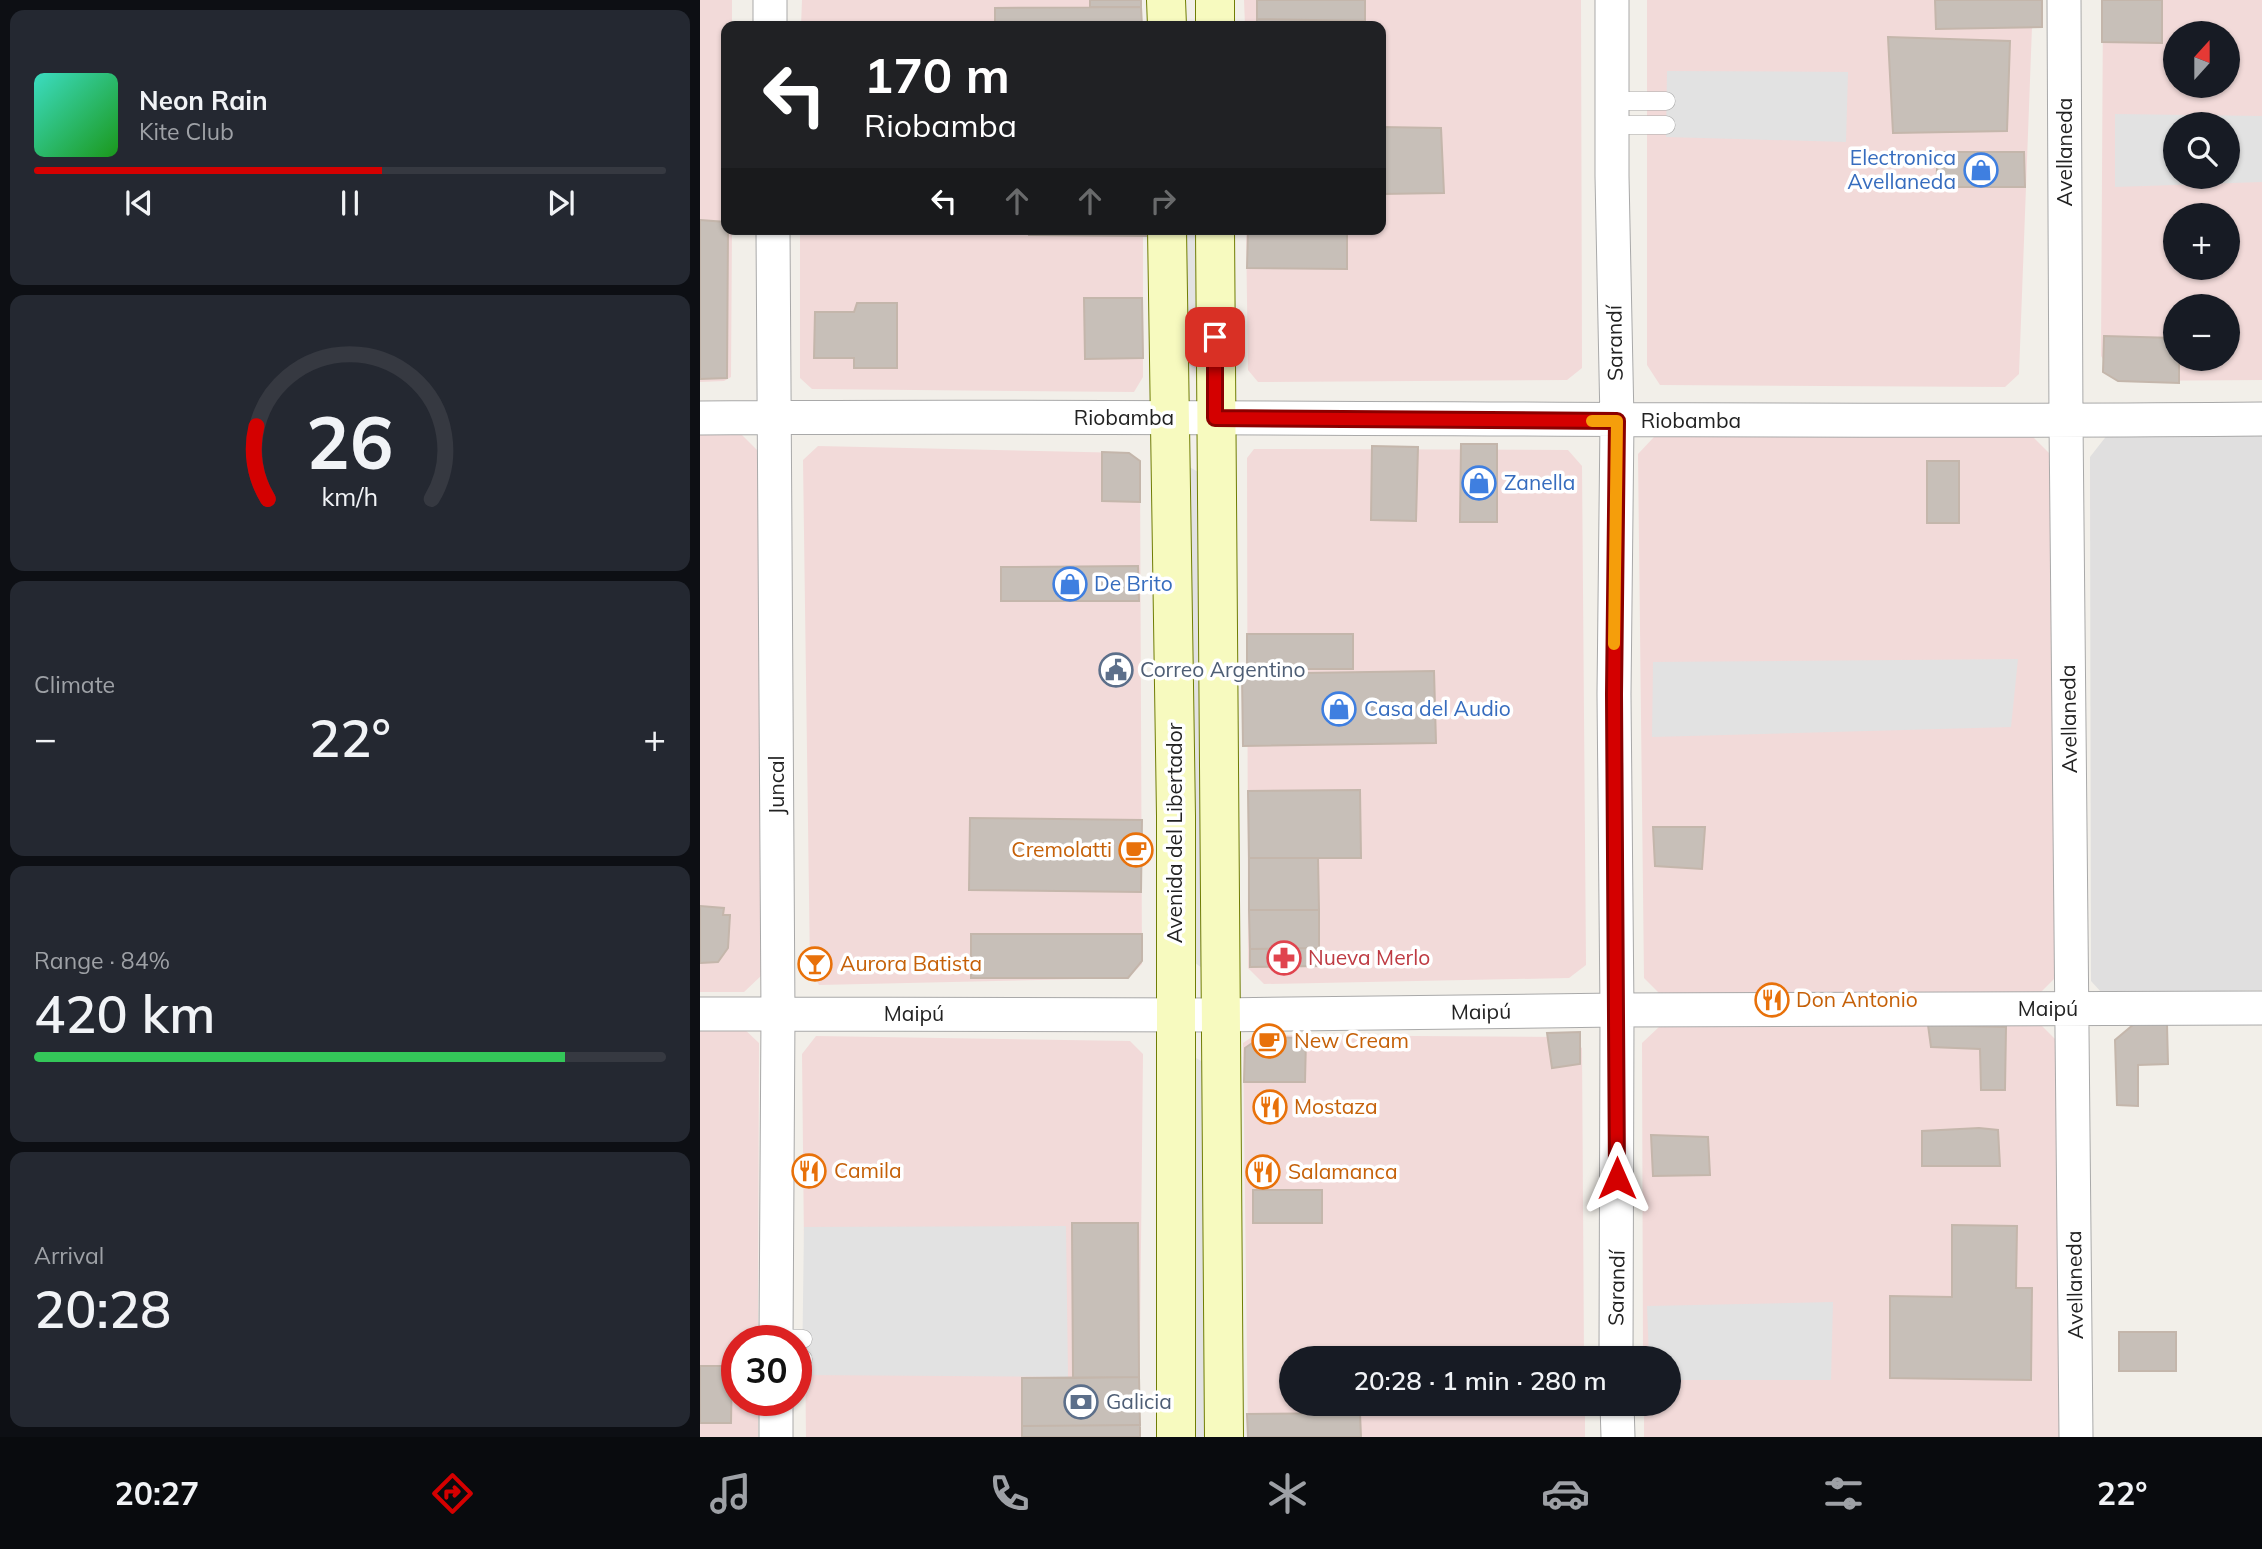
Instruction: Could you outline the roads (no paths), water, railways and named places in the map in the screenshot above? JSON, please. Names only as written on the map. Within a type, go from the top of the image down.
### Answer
[{"type":"main road","points":[[1166,0],[1167,21]]},
{"type":"main road","points":[[1215,0],[1215,21]]},
{"type":"main road","name":"Avenida del Libertador","points":[[1167,235],[1176,817],[1176,1437]]},
{"type":"main road","name":"Avenida del Libertador","points":[[1215,235],[1224,1437]]},
{"type":"street","points":[[770,0],[770,21]]},
{"type":"street","name":"Sarandí","points":[[1612,0],[1617,421],[1614,694],[1616,1346]]},
{"type":"street","name":"Avellaneda","points":[[2064,0],[2076,1437]]},
{"type":"street","name":"Juncal","points":[[773,235],[778,1014],[790,1325]]},
{"type":"street","name":"Riobamba","points":[[700,418],[1617,421],[2262,419]]},
{"type":"street","name":"Maipú","points":[[700,1014],[1220,1015],[1617,1010],[2262,1008]]},
{"type":"street","points":[[776,1416],[776,1437]]},
{"type":"street","points":[[1617,1416],[1618,1437]]},
{"type":"lane","points":[[1612,113],[1666,101]]},
{"type":"lane","points":[[1612,113],[1666,125]]},
{"type":"place","name":"Electronica Avellaneda","points":[[1981,170]]},
{"type":"place","name":"Zanella","points":[[1479,483]]},
{"type":"place","name":"De Brito","points":[[1070,584]]},
{"type":"place","name":"Correo Argentino","points":[[1116,670]]},
{"type":"place","name":"Casa del Audio","points":[[1339,709]]},
{"type":"place","name":"Cremolatti","points":[[1136,850]]},
{"type":"place","name":"Nueva Merlo","points":[[1284,958]]},
{"type":"place","name":"Aurora Batista","points":[[815,964]]},
{"type":"place","name":"Don Antonio","points":[[1772,1000]]},
{"type":"place","name":"New Cream","points":[[1269,1041]]},
{"type":"place","name":"Mostaza","points":[[1270,1107]]},
{"type":"place","name":"Camila","points":[[809,1171]]},
{"type":"place","name":"Salamanca","points":[[1263,1172]]},
{"type":"place","name":"Galicia","points":[[1081,1402]]}]
